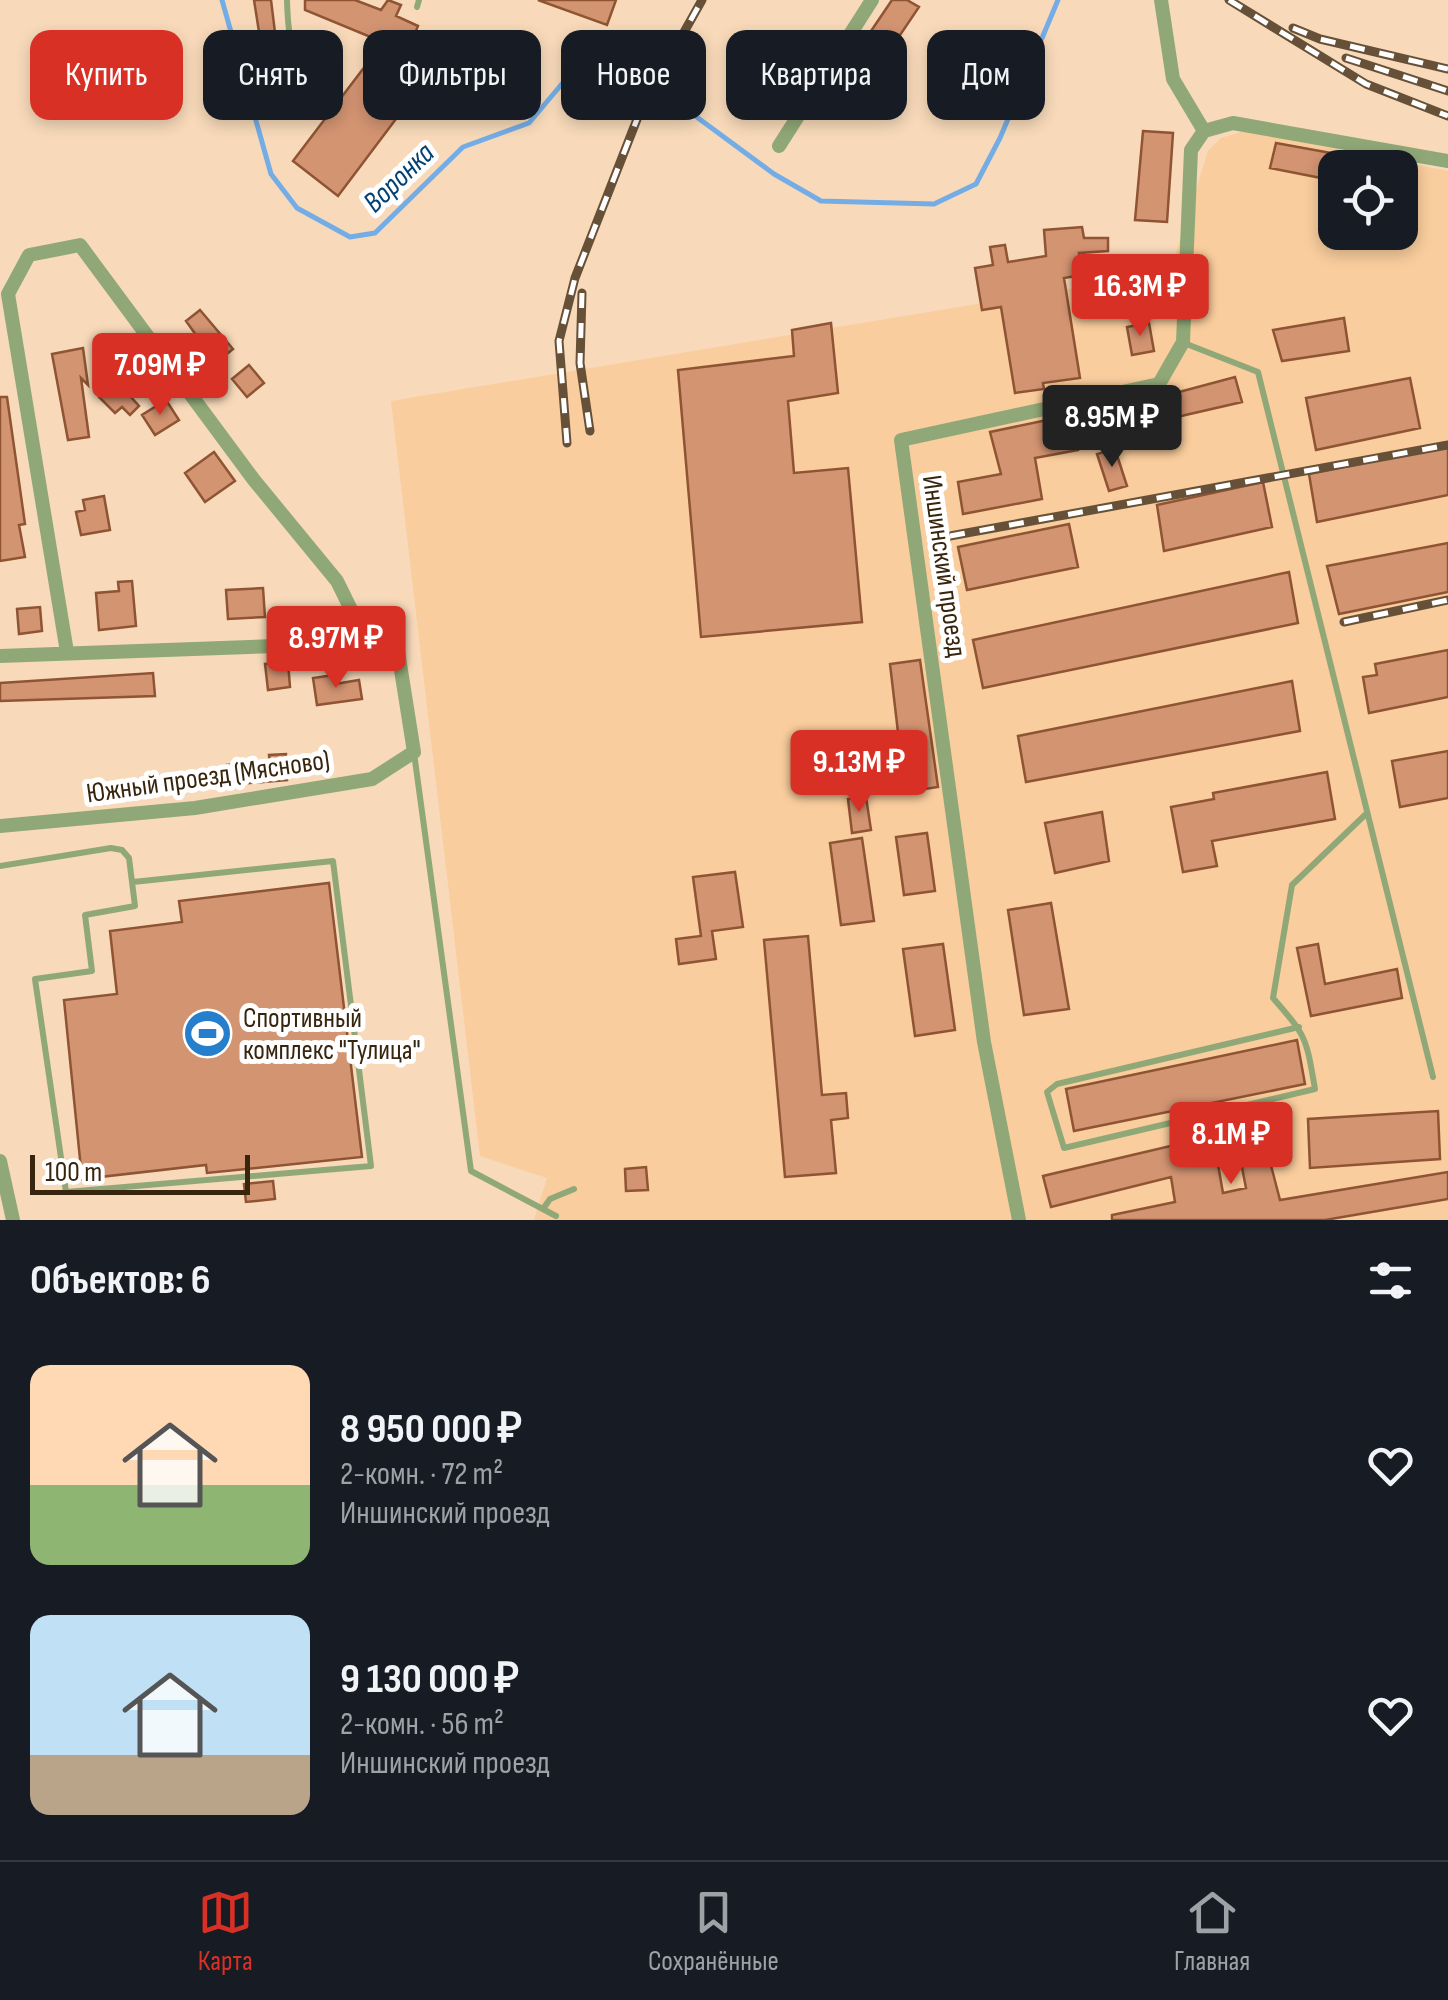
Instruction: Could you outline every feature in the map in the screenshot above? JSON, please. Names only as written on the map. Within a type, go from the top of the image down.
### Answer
[{"type":"street","points":[[780,146],[872,0]]},
{"type":"street","points":[[1160,0],[1173,79],[1204,131],[1233,123],[1448,161]]},
{"type":"street","name":"Иншинский проезд","points":[[1020,1220],[984,1042],[901,440],[1159,384],[1183,342],[1191,150],[1204,131]]},
{"type":"street","points":[[67,652],[8,294],[29,255],[80,244],[254,480],[338,581],[364,638]]},
{"type":"street","points":[[0,656],[304,644],[364,638],[397,645],[414,752]]},
{"type":"street","name":"Южный проезд (Мясново)","points":[[0,826],[195,808],[372,780],[414,752]]},
{"type":"street","points":[[0,1161],[13,1220]]},
{"type":"lane","points":[[287,0],[288,30]]},
{"type":"lane","points":[[1183,342],[1258,372],[1433,1077]]},
{"type":"lane","points":[[414,752],[472,1171],[556,1216]]},
{"type":"lane","points":[[1299,1028],[1057,1084],[1047,1092],[1064,1148],[1315,1089],[1306,1036],[1273,998],[1292,885],[1367,812]]},
{"type":"lane","points":[[0,866],[117,848],[129,858],[136,906],[85,915],[92,971],[35,979],[66,1192],[371,1166],[333,861],[133,882]]},
{"type":"lane","points":[[543,1209],[550,1199],[574,1189]]},
{"type":"shaded area","points":[[1244,131],[1341,150],[1318,150],[1318,250],[1418,250],[1418,165],[1448,171],[1448,1220],[534,1220],[547,1178],[480,1156],[391,401],[1170,272],[1208,151],[1221,138]]},
{"type":"building","points":[[254,0],[271,0],[275,30],[259,30]]},
{"type":"building","points":[[305,0],[355,0],[381,10],[388,0],[401,5],[396,16],[418,26],[416,30],[363,30],[363,34],[305,10]]},
{"type":"building","points":[[538,0],[616,0],[607,25]]},
{"type":"building","points":[[892,0],[907,0],[919,7],[903,30],[872,30]]},
{"type":"building","points":[[363,69],[363,120],[395,120],[338,196],[293,161],[324,120],[343,120],[343,95]]},
{"type":"building","points":[[1143,131],[1173,133],[1167,222],[1135,220]]},
{"type":"building","points":[[1276,143],[1318,151],[1318,177],[1270,168]]},
{"type":"building","points":[[1082,227],[1084,238],[1108,238],[1108,251],[1079,253],[1082,275],[1064,278],[1080,378],[1043,383],[1044,389],[1015,393],[1001,307],[982,310],[975,268],[993,265],[990,247],[1005,245],[1008,262],[1046,256],[1044,230]]},
{"type":"building","points":[[200,310],[233,349],[216,363],[186,321]]},
{"type":"building","points":[[1344,318],[1349,351],[1282,361],[1273,330]]},
{"type":"building","points":[[831,323],[838,393],[788,401],[794,473],[848,468],[862,622],[701,637],[678,370],[794,356],[792,330]]},
{"type":"building","points":[[1149,323],[1154,351],[1132,355],[1127,327]]},
{"type":"building","points":[[83,348],[88,385],[81,378],[89,437],[68,440],[52,354]]},
{"type":"building","points":[[249,365],[264,383],[247,397],[232,379]]},
{"type":"building","points":[[121,375],[137,391],[131,397],[139,406],[130,415],[122,407],[115,413],[99,397]]},
{"type":"building","points":[[1235,377],[1242,402],[1116,431],[1112,410]]},
{"type":"building","points":[[1410,378],[1420,428],[1316,450],[1306,398]]},
{"type":"building","points":[[0,397],[7,397],[25,524],[19,525],[25,557],[0,561]]},
{"type":"building","points":[[166,400],[179,420],[155,435],[142,415]]},
{"type":"building","points":[[1071,415],[1078,450],[1035,458],[1042,499],[963,514],[958,482],[1001,474],[990,432]]},
{"type":"building","points":[[1448,446],[1448,495],[1317,522],[1309,474]]},
{"type":"building","points":[[1115,449],[1127,486],[1109,491],[1097,454]]},
{"type":"building","points":[[214,452],[235,481],[205,502],[185,473]]},
{"type":"building","points":[[1263,482],[1272,527],[1164,551],[1157,505]]},
{"type":"building","points":[[104,496],[110,530],[81,535],[76,512],[85,510],[83,500]]},
{"type":"building","points":[[1069,524],[1078,567],[967,590],[958,547]]},
{"type":"building","points":[[1448,543],[1448,592],[1339,614],[1327,566]]},
{"type":"building","points":[[1289,572],[1298,623],[983,688],[973,640]]},
{"type":"building","points":[[132,581],[136,626],[99,630],[96,593],[119,591],[118,582]]},
{"type":"building","points":[[263,588],[265,617],[228,619],[226,590]]},
{"type":"building","points":[[40,607],[42,631],[19,634],[17,609]]},
{"type":"building","points":[[1448,650],[1448,697],[1369,713],[1363,677],[1377,675],[1375,664]]},
{"type":"building","points":[[920,660],[938,787],[905,792],[890,664]]},
{"type":"building","points":[[288,662],[290,687],[268,690],[265,664]]},
{"type":"building","points":[[153,673],[155,696],[0,701],[0,683]]},
{"type":"building","points":[[334,675],[335,684],[359,680],[362,699],[317,705],[313,678]]},
{"type":"building","points":[[1292,681],[1300,731],[1026,782],[1018,736]]},
{"type":"building","points":[[1448,751],[1448,798],[1400,807],[1392,761]]},
{"type":"building","points":[[286,754],[287,780],[227,785],[227,765],[270,763],[269,755]]},
{"type":"building","points":[[1327,772],[1335,819],[1212,841],[1217,866],[1183,872],[1171,807],[1214,799],[1213,793]]},
{"type":"building","points":[[866,797],[871,830],[852,833],[848,799]]},
{"type":"building","points":[[1102,812],[1109,861],[1055,873],[1045,823]]},
{"type":"building","points":[[927,833],[935,891],[904,895],[896,837]]},
{"type":"building","points":[[862,838],[874,921],[841,925],[830,843]]},
{"type":"building","points":[[735,872],[743,927],[712,931],[716,959],[679,964],[676,939],[701,936],[693,877]]},
{"type":"building","name":"Спортивный комплекс \"Тулица\"","points":[[329,883],[362,1157],[207,1173],[206,1165],[82,1179],[64,1000],[117,994],[110,931],[182,922],[179,901]]},
{"type":"building","points":[[1051,903],[1069,1009],[1024,1015],[1008,910]]},
{"type":"building","points":[[808,936],[822,1095],[846,1093],[848,1118],[831,1120],[836,1173],[785,1177],[764,940]]},
{"type":"building","points":[[943,944],[955,1030],[915,1036],[903,949]]},
{"type":"building","points":[[1318,944],[1325,984],[1397,969],[1402,998],[1311,1016],[1297,948]]},
{"type":"building","points":[[1297,1040],[1305,1084],[1074,1131],[1066,1089]]},
{"type":"building","points":[[1438,1111],[1440,1159],[1310,1168],[1308,1119]]},
{"type":"building","points":[[1262,1131],[1280,1200],[1448,1172],[1448,1199],[1325,1220],[1112,1220],[1112,1215],[1175,1202],[1171,1177],[1051,1207],[1043,1176],[1213,1136],[1223,1193],[1246,1188],[1236,1137]]},
{"type":"building","points":[[646,1167],[648,1190],[626,1191],[625,1169]]},
{"type":"building","points":[[273,1181],[275,1199],[246,1202],[244,1184]]},
{"type":"waterway","name":"Воронка","points":[[222,0],[271,174],[297,208],[350,237],[375,233],[463,147],[529,123],[566,79],[607,82],[679,104],[774,174],[821,201],[934,204],[976,184],[1000,138],[1058,0]]},
{"type":"railway","points":[[567,443],[559,341],[575,278],[641,109],[702,0]]},
{"type":"railway","points":[[1229,0],[1366,84],[1448,116]]},
{"type":"railway","points":[[1293,28],[1320,39],[1448,69]]},
{"type":"railway","points":[[1346,58],[1448,91]]},
{"type":"railway","points":[[582,293],[580,363],[590,431]]},
{"type":"railway","points":[[950,536],[1448,445]]},
{"type":"railway","points":[[1344,622],[1448,600]]},
{"type":"place","name":"Спортивный комплекс \"Тулица\"","points":[[208,1034]]}]
